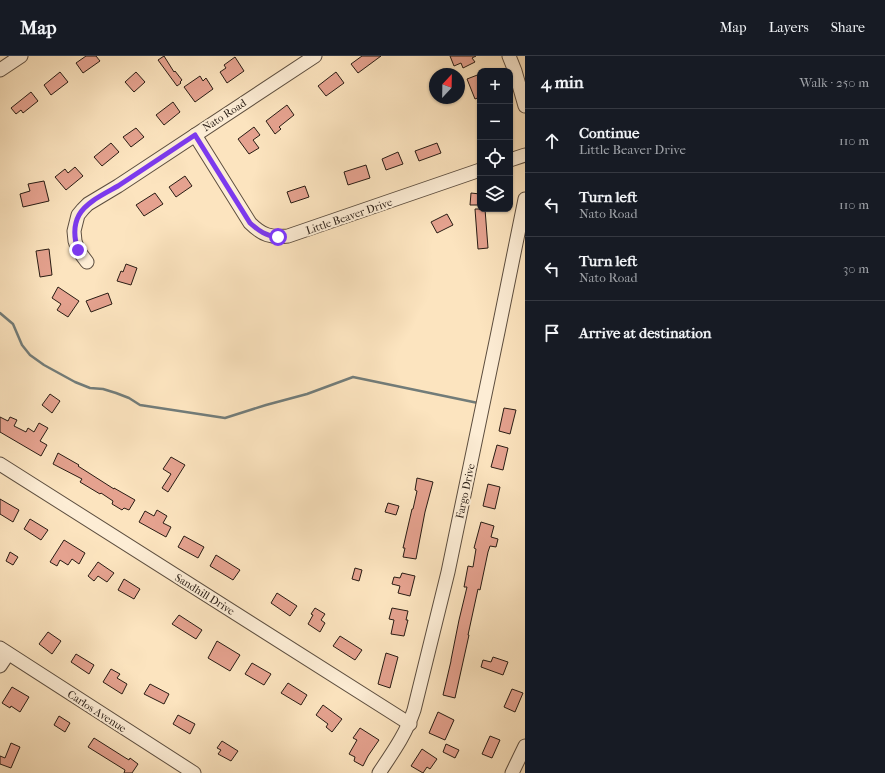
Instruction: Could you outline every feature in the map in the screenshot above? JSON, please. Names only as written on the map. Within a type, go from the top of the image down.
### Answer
[{"type":"street","points":[[0,70],[21,56]]},
{"type":"street","name":"Nato Road","points":[[87,262],[78,250],[74,232],[78,215],[88,204],[118,186],[315,56]]},
{"type":"street","points":[[509,56],[515,70],[525,106]]},
{"type":"street","name":"Little Beaver Drive","points":[[195,135],[250,223],[257,230],[265,234],[278,237],[288,236],[477,171]]},
{"type":"street","points":[[513,159],[525,155]]},
{"type":"street","name":"Fargo Drive","points":[[379,773],[395,750],[410,724],[414,710],[448,572],[525,199]]},
{"type":"street","name":"Sandhill Drive","points":[[0,464],[410,724]]},
{"type":"street","points":[[0,666],[4,651]]},
{"type":"street","name":"Carlos Avenue","points":[[4,651],[194,773]]},
{"type":"street","points":[[514,773],[525,746]]},
{"type":"building","points":[[86,56],[96,56],[100,61],[83,73],[76,63]]},
{"type":"building","points":[[164,56],[174,72],[175,71],[182,80],[177,86],[158,60]]},
{"type":"building","points":[[362,56],[381,56],[358,73],[351,64]]},
{"type":"building","points":[[450,56],[476,56],[472,58],[475,62],[463,68],[461,63],[454,66]]},
{"type":"building","points":[[235,57],[244,71],[227,83],[220,72],[226,68],[224,65]]},
{"type":"building","points":[[60,72],[68,82],[51,95],[44,85]]},
{"type":"building","points":[[136,72],[145,82],[134,92],[125,82]]},
{"type":"building","points":[[336,72],[344,83],[326,96],[318,86]]},
{"type":"building","points":[[477,75],[477,98],[475,99],[467,79]]},
{"type":"building","points":[[200,76],[203,81],[206,78],[213,89],[195,102],[184,87]]},
{"type":"building","points":[[31,92],[38,101],[23,113],[21,110],[16,114],[11,108]]},
{"type":"building","points":[[173,102],[180,112],[164,125],[156,115]]},
{"type":"building","points":[[287,105],[294,115],[279,127],[281,129],[275,134],[266,121]]},
{"type":"building","points":[[254,127],[260,135],[253,140],[259,148],[249,154],[238,139]]},
{"type":"building","points":[[136,128],[144,137],[131,147],[123,137]]},
{"type":"building","points":[[111,143],[119,152],[102,166],[94,157]]},
{"type":"building","points":[[437,143],[441,153],[419,161],[415,151]]},
{"type":"building","points":[[398,152],[403,164],[386,170],[382,159]]},
{"type":"building","points":[[366,165],[370,178],[348,185],[344,172]]},
{"type":"building","points":[[75,167],[83,176],[66,190],[55,177],[65,169],[68,173]]},
{"type":"building","points":[[185,176],[192,186],[176,197],[169,187]]},
{"type":"building","points":[[44,181],[49,201],[23,207],[20,194],[30,191],[28,184]]},
{"type":"building","points":[[305,186],[309,197],[291,203],[287,192]]},
{"type":"building","points":[[155,193],[163,204],[144,216],[136,205]]},
{"type":"building","points":[[471,193],[477,194],[477,205],[470,205]]},
{"type":"building","points":[[475,209],[477,209],[477,212],[485,212],[488,248],[478,249]]},
{"type":"building","points":[[447,214],[453,225],[437,233],[431,222]]},
{"type":"building","points":[[49,249],[52,275],[40,277],[36,251]]},
{"type":"building","points":[[126,264],[137,268],[131,285],[117,281]]},
{"type":"building","points":[[58,287],[79,301],[68,317],[57,310],[61,304],[52,298]]},
{"type":"building","points":[[108,293],[112,304],[91,312],[86,301]]},
{"type":"building","points":[[50,394],[60,401],[52,413],[42,405]]},
{"type":"building","points":[[504,408],[516,410],[510,434],[499,431]]},
{"type":"building","points":[[0,417],[8,421],[10,417],[17,420],[14,426],[26,432],[28,428],[34,432],[39,423],[48,428],[40,441],[47,445],[41,456],[0,432]]},
{"type":"building","points":[[497,445],[508,448],[503,470],[491,467]]},
{"type":"building","points":[[58,453],[79,465],[78,466],[114,489],[135,500],[129,510],[124,508],[122,510],[112,504],[113,501],[80,482],[82,479],[53,464]]},
{"type":"building","points":[[171,457],[185,465],[168,492],[162,488],[171,474],[163,469]]},
{"type":"building","points":[[417,478],[433,482],[425,512],[416,559],[403,557],[405,548],[403,548],[417,491],[415,490]]},
{"type":"building","points":[[488,484],[500,487],[495,509],[483,506]]},
{"type":"building","points":[[0,499],[19,510],[13,522],[0,514]]},
{"type":"building","points":[[388,503],[399,506],[396,515],[385,512]]},
{"type":"building","points":[[157,510],[167,516],[163,523],[171,527],[166,537],[139,522],[145,511],[154,516]]},
{"type":"building","points":[[30,519],[48,530],[41,540],[24,529]]},
{"type":"building","points":[[481,522],[494,526],[491,537],[498,539],[496,547],[490,546],[488,552],[480,590],[478,589],[455,698],[443,695],[467,587],[464,587],[468,566],[473,567],[476,549],[474,548]]},
{"type":"building","points":[[184,536],[204,547],[198,558],[178,547]]},
{"type":"building","points":[[64,540],[85,553],[79,564],[72,559],[68,565],[60,560],[57,566],[50,562]]},
{"type":"building","points":[[10,552],[18,557],[13,565],[6,561]]},
{"type":"building","points":[[216,555],[240,570],[233,580],[210,566]]},
{"type":"building","points":[[98,562],[114,573],[107,582],[98,576],[94,581],[88,576]]},
{"type":"building","points":[[355,568],[362,570],[359,581],[352,579]]},
{"type":"building","points":[[402,573],[415,576],[410,596],[398,593],[400,586],[392,584],[394,577],[400,578]]},
{"type":"building","points":[[124,579],[140,589],[134,599],[118,590]]},
{"type":"building","points":[[277,593],[297,606],[290,616],[271,603]]},
{"type":"building","points":[[315,608],[325,614],[321,620],[325,623],[320,632],[308,624],[313,615],[311,614]]},
{"type":"building","points":[[392,608],[408,611],[406,620],[408,620],[404,636],[391,634],[394,620],[389,619]]},
{"type":"building","points":[[179,615],[202,630],[196,639],[172,624]]},
{"type":"building","points":[[48,632],[61,641],[52,654],[39,644]]},
{"type":"building","points":[[340,636],[362,650],[355,660],[333,646]]},
{"type":"building","points":[[217,641],[240,655],[230,671],[208,658]]},
{"type":"building","points":[[386,653],[398,657],[390,688],[378,684]]},
{"type":"building","points":[[76,654],[94,665],[89,674],[71,662]]},
{"type":"building","points":[[493,657],[508,662],[503,675],[481,667],[483,660],[491,662]]},
{"type":"building","points":[[252,663],[271,674],[264,685],[245,674]]},
{"type":"building","points":[[111,669],[120,674],[117,678],[127,684],[122,694],[103,682]]},
{"type":"building","points":[[288,683],[307,695],[301,705],[281,693]]},
{"type":"building","points":[[150,684],[169,694],[164,704],[144,694]]},
{"type":"building","points":[[12,687],[29,697],[20,712],[11,706],[10,708],[2,703]]},
{"type":"building","points":[[512,689],[523,693],[515,712],[504,707]]},
{"type":"building","points":[[323,705],[342,719],[332,732],[326,727],[328,724],[316,715]]},
{"type":"building","points":[[438,712],[454,720],[445,740],[429,733]]},
{"type":"building","points":[[178,715],[195,724],[190,734],[173,724]]},
{"type":"building","points":[[59,716],[70,723],[65,732],[54,725]]},
{"type":"building","points":[[360,728],[379,740],[363,766],[354,761],[355,757],[349,754],[357,740],[353,738]]},
{"type":"building","points":[[490,736],[500,740],[492,758],[482,754]]},
{"type":"building","points":[[94,738],[138,764],[132,773],[124,773],[125,770],[88,747]]},
{"type":"building","points":[[222,741],[238,751],[231,761],[218,754],[221,750],[217,748]]},
{"type":"building","points":[[11,743],[20,747],[11,768],[0,764],[0,756],[5,758]]},
{"type":"building","points":[[446,744],[459,750],[455,758],[443,752]]},
{"type":"building","points":[[422,749],[437,759],[430,769],[427,767],[423,773],[411,766]]},
{"type":"waterway","points":[[0,313],[13,324],[22,345],[30,355],[44,365],[75,382],[90,388],[103,389],[116,393],[129,398],[140,405],[225,418],[307,394],[353,377],[478,403]]},
{"type":"route","points":[[78,250],[74,232],[78,215],[88,204],[195,135],[250,223],[257,230],[265,234],[278,237]]}]
